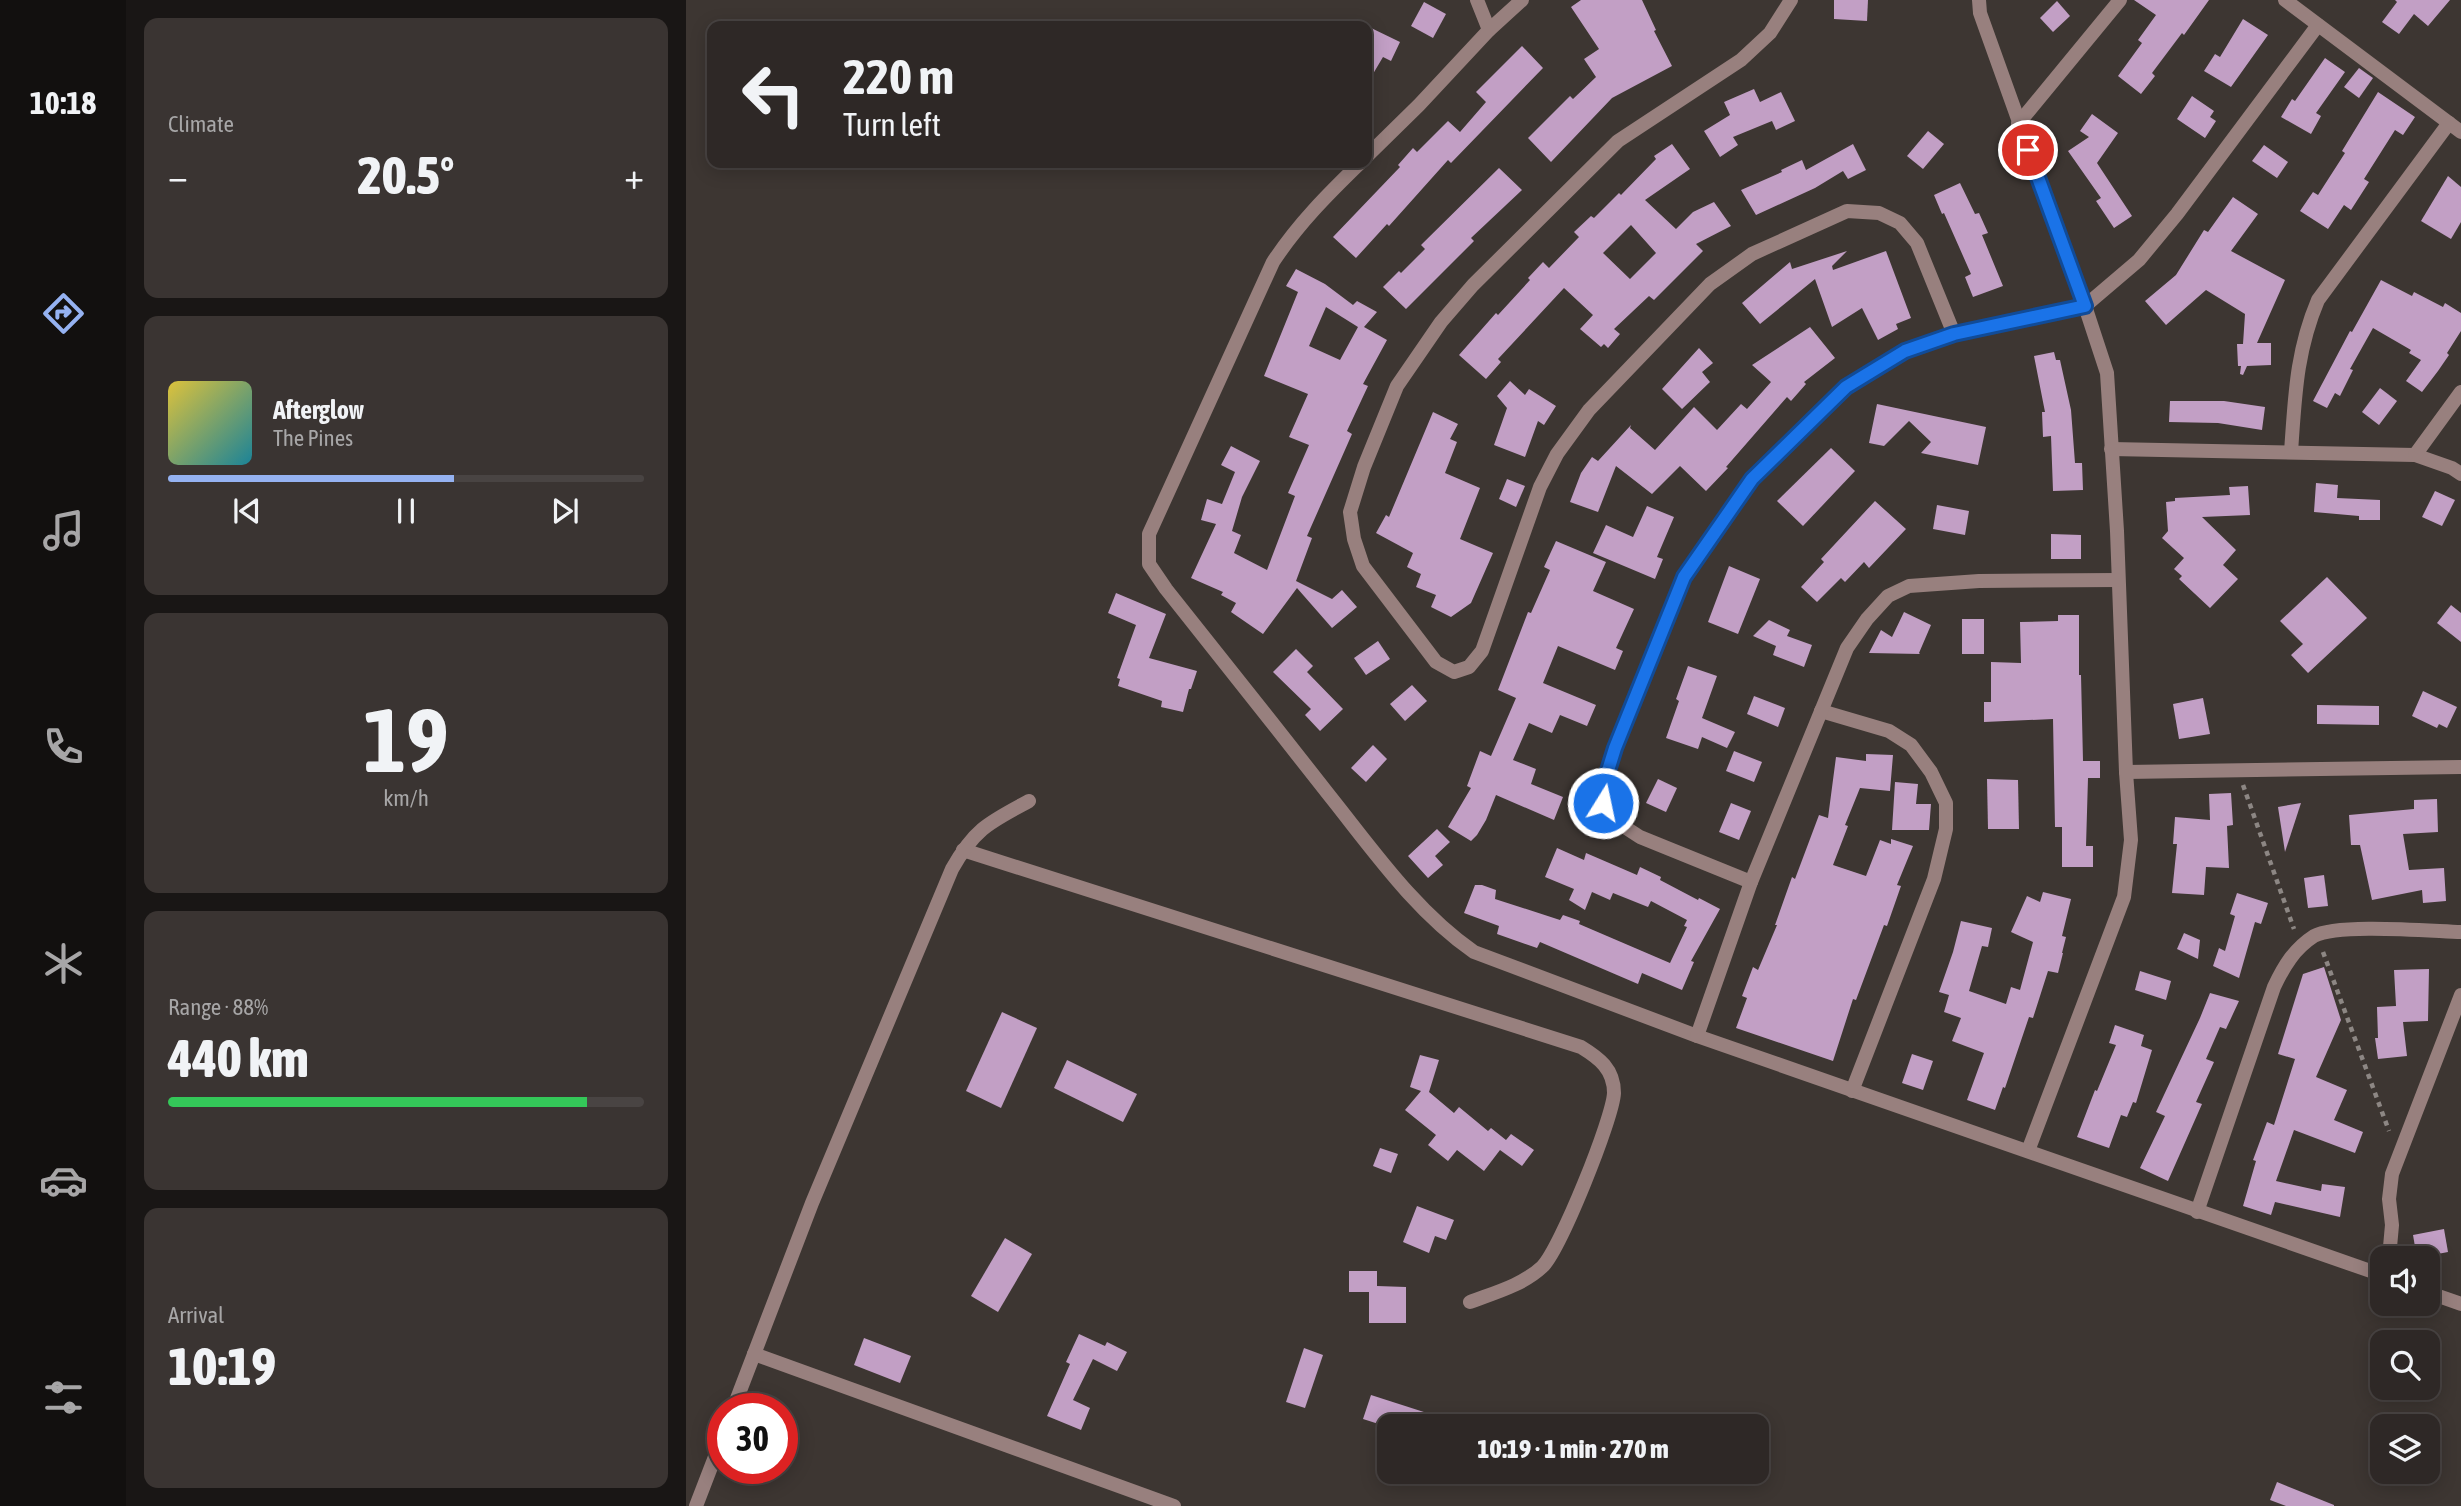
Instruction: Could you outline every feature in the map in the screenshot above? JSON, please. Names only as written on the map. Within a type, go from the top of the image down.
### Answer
[{"type":"street","points":[[1477,0],[1489,30]]},
{"type":"street","points":[[1372,151],[1489,30],[1522,0]]},
{"type":"street","points":[[1791,0],[1770,33],[1741,60],[1618,141],[1473,285],[1441,322],[1397,386],[1364,467],[1350,512],[1353,539],[1363,566],[1436,662],[1454,672],[1469,667],[1482,651],[1539,487],[1557,453],[1588,410],[1710,284],[1752,254],[1847,211],[1879,213],[1900,223],[1917,243],[1954,334]]},
{"type":"street","points":[[1979,0],[1980,13],[2018,124],[2107,373],[2131,840],[2124,897],[2028,1151]]},
{"type":"street","points":[[2018,124],[2120,0]]},
{"type":"street","points":[[2285,0],[2455,127],[2318,300],[2305,329],[2297,373],[2291,453]]},
{"type":"street","points":[[1751,882],[1640,837],[1617,822],[1603,803],[1606,777],[1615,748],[1684,577],[1752,479],[1846,387],[1905,351],[1954,334],[2085,306],[2139,260],[2177,214],[2318,25]]},
{"type":"street","points":[[1355,168],[1293,231],[1273,262],[1149,534],[1149,564],[1379,858],[1424,911],[1447,933],[1474,952],[1697,1037],[2370,1271]]},
{"type":"street","points":[[2415,455],[2461,392]]},
{"type":"street","points":[[2111,449],[2415,455],[2452,468],[2461,474]]},
{"type":"street","points":[[1697,1037],[1751,882],[1847,648],[1867,619],[1888,596],[1909,586],[1979,581],[2118,580]]},
{"type":"street","points":[[1821,711],[1888,731],[1911,746],[1931,772],[1946,803],[1946,829],[1934,878],[1852,1091]]},
{"type":"street","points":[[2126,772],[2461,767]]},
{"type":"street","points":[[739,1393],[812,1203],[953,869],[963,850],[985,825],[1029,801]]},
{"type":"street","points":[[963,850],[1581,1047],[1601,1059],[1611,1074],[1614,1092],[1609,1118],[1552,1254],[1542,1267],[1516,1284],[1470,1302]]},
{"type":"street","points":[[2197,1212],[2274,987],[2285,963],[2301,946],[2316,935],[2340,929],[2461,932]]},
{"type":"street","points":[[2390,1246],[2392,1225],[2389,1199],[2392,1174],[2461,995]]},
{"type":"street","points":[[2440,1297],[2461,1304]]},
{"type":"street","points":[[754,1354],[1174,1506]]},
{"type":"street","points":[[696,1506],[707,1477]]},
{"type":"path","points":[[2238,771],[2301,946]]},
{"type":"path","points":[[2316,935],[2399,1156]]},
{"type":"building","points":[[1581,0],[1642,0],[1672,66],[1612,98],[1551,162],[1528,138],[1570,96],[1573,99],[1596,77],[1584,59],[1599,49],[1571,7]]},
{"type":"building","points":[[1834,0],[1868,0],[1867,21],[1834,19]]},
{"type":"building","points":[[2134,0],[2209,0],[2152,73],[2155,76],[2141,94],[2118,76],[2142,43],[2138,40],[2156,15]]},
{"type":"building","points":[[2395,0],[2450,0],[2428,26],[2414,14],[2399,34],[2382,22],[2397,2]]},
{"type":"building","points":[[2057,1],[2070,16],[2053,32],[2040,18]]},
{"type":"building","points":[[1424,2],[1446,14],[1433,38],[1411,26]]},
{"type":"building","points":[[2243,19],[2268,35],[2231,87],[2204,71],[2215,54],[2220,57]]},
{"type":"building","points":[[1372,28],[1400,42],[1391,61],[1383,57],[1372,76]]},
{"type":"building","points":[[1522,46],[1543,68],[1451,163],[1448,160],[1389,226],[1387,224],[1356,258],[1333,237],[1400,167],[1398,165],[1413,148],[1417,152],[1448,121],[1460,132],[1486,102],[1476,92]]},
{"type":"building","points":[[2325,58],[2345,72],[2316,113],[2321,116],[2311,134],[2281,117]]},
{"type":"building","points":[[2359,68],[2373,78],[2359,98],[2344,87]]},
{"type":"building","points":[[1754,89],[1760,102],[1781,92],[1795,121],[1776,130],[1772,121],[1733,137],[1738,145],[1720,157],[1704,131],[1730,115],[1724,102]]},
{"type":"building","points":[[2378,92],[2415,117],[2403,135],[2395,130],[2364,179],[2369,182],[2351,210],[2344,205],[2328,229],[2300,211],[2313,192],[2318,195],[2345,153],[2342,151]]},
{"type":"building","points":[[2192,96],[2214,111],[2210,117],[2216,121],[2205,138],[2177,119]]},
{"type":"building","points":[[2092,114],[2118,133],[2097,163],[2132,216],[2114,228],[2096,201],[2101,198],[2068,151],[2089,137],[2080,131]]},
{"type":"building","points":[[1928,131],[1944,144],[1923,169],[1907,156]]},
{"type":"building","points":[[1672,144],[1690,169],[1645,200],[1676,229],[1693,212],[1714,202],[1731,226],[1696,244],[1703,251],[1654,300],[1649,296],[1614,329],[1620,334],[1608,348],[1604,344],[1601,347],[1580,329],[1593,315],[1564,288],[1498,359],[1501,362],[1486,379],[1459,355],[1530,280],[1528,278],[1543,262],[1549,268],[1579,237],[1574,232],[1591,216],[1594,218],[1619,193],[1621,195],[1656,159],[1654,156]],"holes":[[[1631,225],[1656,253],[1630,279],[1603,253]]]},
{"type":"building","points":[[1853,144],[1866,170],[1848,179],[1843,171],[1815,188],[1756,215],[1741,190],[1802,160],[1806,170]]},
{"type":"building","points":[[2264,145],[2288,162],[2277,178],[2252,161]]},
{"type":"building","points":[[1499,168],[1522,190],[1471,238],[1474,241],[1406,309],[1383,287],[1425,249],[1421,245]]},
{"type":"building","points":[[2448,176],[2461,187],[2461,222],[2451,239],[2421,221]]},
{"type":"building","points":[[1960,183],[1988,233],[1982,235],[2003,286],[1973,297],[1965,277],[1971,274],[1934,195]]},
{"type":"building","points":[[2233,197],[2258,214],[2231,251],[2285,280],[2257,343],[2271,343],[2271,365],[2247,366],[2243,375],[2240,374],[2241,366],[2238,366],[2237,344],[2243,344],[2245,314],[2206,290],[2166,325],[2145,301],[2176,275],[2204,230],[2208,232]]},
{"type":"building","points":[[1847,251],[1832,266],[1833,270],[1886,251],[1911,318],[1896,324],[1898,329],[1878,340],[1862,308],[1832,327],[1815,279],[1760,324],[1742,303],[1790,262],[1792,269]]},
{"type":"building","points":[[1296,269],[1325,284],[1353,305],[1357,301],[1377,312],[1364,327],[1387,340],[1363,384],[1368,386],[1347,431],[1352,434],[1307,536],[1312,538],[1296,581],[1332,599],[1342,590],[1357,607],[1332,628],[1297,588],[1263,634],[1231,612],[1236,603],[1221,595],[1223,592],[1191,578],[1216,524],[1201,520],[1207,499],[1222,504],[1235,472],[1221,465],[1231,446],[1260,461],[1242,497],[1232,531],[1241,535],[1234,553],[1267,570],[1295,496],[1288,493],[1309,445],[1289,437],[1308,394],[1264,376],[1298,292],[1286,286]],"holes":[[[1326,307],[1358,327],[1340,360],[1309,346]]]},
{"type":"building","points":[[2381,280],[2412,296],[2414,292],[2443,307],[2445,303],[2461,313],[2461,331],[2447,353],[2449,355],[2422,392],[2406,381],[2421,360],[2409,353],[2411,350],[2373,328],[2350,369],[2353,370],[2340,396],[2335,393],[2327,408],[2313,401]]},
{"type":"building","points":[[1810,327],[1835,358],[1804,382],[1806,384],[1791,401],[1787,397],[1706,491],[1680,466],[1652,494],[1616,466],[1598,512],[1570,502],[1581,473],[1592,457],[1598,461],[1631,425],[1630,428],[1655,450],[1694,407],[1717,430],[1741,404],[1747,409],[1771,382],[1752,365]]},
{"type":"building","points":[[1699,348],[1713,363],[1702,372],[1710,382],[1682,409],[1662,389]]},
{"type":"building","points":[[2054,352],[2056,360],[2060,360],[2071,410],[2075,463],[2082,463],[2083,490],[2053,491],[2051,436],[2043,437],[2042,412],[2045,412],[2034,356]]},
{"type":"building","points":[[1510,381],[1525,395],[1529,389],[1556,406],[1544,425],[1538,421],[1525,457],[1494,445],[1507,408],[1497,396]]},
{"type":"building","points":[[2380,388],[2397,401],[2379,425],[2362,412]]},
{"type":"building","points":[[2170,401],[2224,401],[2265,407],[2262,430],[2218,423],[2169,422]]},
{"type":"building","points":[[1877,404],[1986,427],[1978,465],[1921,453],[1931,442],[1909,421],[1884,446],[1869,443]]},
{"type":"building","points":[[1433,412],[1458,424],[1450,439],[1457,442],[1445,473],[1480,488],[1460,539],[1493,553],[1471,603],[1451,617],[1431,607],[1436,595],[1416,587],[1421,574],[1407,567],[1413,553],[1376,533],[1386,515],[1389,517]]},
{"type":"building","points":[[1831,448],[1855,471],[1803,526],[1777,501]]},
{"type":"building","points":[[1507,479],[1525,486],[1516,507],[1499,499]]},
{"type":"building","points":[[2316,483],[2338,485],[2337,498],[2380,500],[2380,520],[2359,520],[2359,516],[2314,512]]},
{"type":"building","points":[[2248,486],[2250,515],[2202,517],[2236,550],[2223,565],[2238,579],[2210,608],[2179,579],[2182,576],[2174,569],[2184,558],[2162,538],[2168,531],[2166,502],[2175,501],[2175,498],[2230,495],[2229,487]]},
{"type":"building","points":[[2435,491],[2455,500],[2442,526],[2422,517]]},
{"type":"building","points":[[1875,501],[1906,529],[1869,568],[1864,562],[1845,582],[1841,578],[1817,602],[1801,587],[1824,562],[1821,559]]},
{"type":"building","points":[[1937,505],[1969,511],[1965,535],[1933,529]]},
{"type":"building","points":[[1647,506],[1674,517],[1657,557],[1663,559],[1655,579],[1593,553],[1606,525],[1633,537]]},
{"type":"building","points":[[2051,534],[2081,535],[2081,559],[2051,559]]},
{"type":"building","points":[[1556,541],[1606,562],[1593,591],[1634,609],[1616,648],[1623,651],[1615,670],[1558,646],[1543,683],[1596,705],[1587,726],[1560,715],[1552,733],[1529,723],[1513,760],[1536,769],[1531,784],[1563,797],[1554,820],[1496,795],[1486,820],[1471,841],[1448,827],[1471,788],[1467,786],[1480,751],[1491,756],[1516,698],[1498,690],[1528,612],[1531,613],[1550,570],[1544,567]]},
{"type":"building","points":[[1729,566],[1760,579],[1738,634],[1708,622]]},
{"type":"building","points":[[2327,577],[2367,618],[2308,673],[2291,655],[2303,644],[2280,621]]},
{"type":"building","points":[[1116,593],[1166,614],[1149,658],[1197,671],[1183,712],[1161,707],[1162,701],[1118,686],[1120,679],[1117,678],[1136,625],[1108,613]]},
{"type":"building","points":[[2451,605],[2461,613],[2461,642],[2437,623]]},
{"type":"building","points":[[1904,612],[1931,625],[1920,654],[1869,653],[1881,630],[1892,637]]},
{"type":"building","points":[[2058,615],[2079,615],[2083,761],[2100,761],[2100,778],[2088,778],[2086,846],[2093,846],[2093,867],[2062,867],[2062,827],[2055,827],[2053,719],[1984,722],[1984,702],[1991,702],[1991,662],[2021,663],[2020,622],[2058,621]]},
{"type":"building","points":[[1962,619],[1984,619],[1984,654],[1962,654]]},
{"type":"building","points":[[1769,620],[1790,630],[1787,636],[1812,645],[1804,667],[1773,655],[1776,646],[1753,636]]},
{"type":"building","points":[[1378,641],[1390,659],[1366,675],[1354,658]]},
{"type":"building","points":[[1296,649],[1313,666],[1307,672],[1343,709],[1320,731],[1305,715],[1311,709],[1273,672]]},
{"type":"building","points":[[1688,666],[1717,676],[1702,718],[1735,732],[1727,748],[1702,737],[1698,749],[1666,738]]},
{"type":"building","points":[[1412,685],[1427,701],[1405,721],[1390,704]]},
{"type":"building","points":[[2423,691],[2457,707],[2447,728],[2439,724],[2437,728],[2412,716]]},
{"type":"building","points":[[1754,696],[1785,708],[1778,727],[1747,714]]},
{"type":"building","points":[[2203,698],[2210,734],[2179,739],[2173,704]]},
{"type":"building","points":[[2317,705],[2379,706],[2379,725],[2317,724]]},
{"type":"building","points":[[1373,745],[1387,759],[1366,782],[1351,768]]},
{"type":"building","points":[[1734,751],[1762,762],[1754,782],[1726,771]]},
{"type":"building","points":[[1866,754],[1893,755],[1890,791],[1860,788],[1833,865],[1866,876],[1880,840],[1891,844],[1891,839],[1913,846],[1897,885],[1901,886],[1887,926],[1884,925],[1856,1000],[1853,999],[1833,1061],[1736,1028],[1747,998],[1742,996],[1753,967],[1758,970],[1777,925],[1792,877],[1795,879],[1819,815],[1828,818],[1836,757],[1866,761]]},
{"type":"building","points":[[1658,779],[1677,788],[1666,812],[1646,803]]},
{"type":"building","points":[[1987,779],[2018,780],[2019,829],[1988,829]]},
{"type":"building","points":[[1895,782],[1918,784],[1916,804],[1931,804],[1929,830],[1892,830]]},
{"type":"building","points":[[2231,793],[2233,825],[2227,826],[2229,868],[2206,867],[2204,895],[2172,893],[2177,844],[2173,844],[2175,817],[2210,820],[2209,794]]},
{"type":"building","points":[[2437,799],[2438,832],[2403,834],[2409,870],[2444,868],[2446,901],[2423,903],[2422,890],[2372,900],[2360,845],[2351,845],[2349,815],[2414,809],[2414,800]]},
{"type":"building","points":[[1731,803],[1751,811],[1739,840],[1719,832]]},
{"type":"building","points":[[2301,803],[2285,852],[2278,807]]},
{"type":"building","points":[[1437,829],[1450,842],[1435,856],[1443,865],[1428,878],[1408,856]]},
{"type":"building","points":[[1557,848],[1584,860],[1586,853],[1637,875],[1640,867],[1698,900],[1699,898],[1720,909],[1691,961],[1694,962],[1682,990],[1642,973],[1638,984],[1540,942],[1537,948],[1497,934],[1499,926],[1464,913],[1475,885],[1482,885],[1496,890],[1495,899],[1560,920],[1563,915],[1580,921],[1579,924],[1670,963],[1687,927],[1684,926],[1687,920],[1651,901],[1648,907],[1613,893],[1610,900],[1592,892],[1585,910],[1569,900],[1574,889],[1545,877]]},
{"type":"building","points":[[2324,875],[2328,906],[2308,908],[2304,878]]},
{"type":"building","points":[[2043,892],[2071,899],[2062,936],[2066,937],[2063,953],[2058,973],[2048,971],[2033,1018],[2029,1017],[1995,1110],[1967,1100],[1984,1053],[1952,1041],[1961,1018],[1944,1012],[1949,995],[1939,992],[1961,921],[1992,928],[1988,947],[1982,946],[1969,991],[2006,1004],[2011,987],[2020,990],[2033,942],[2011,932],[2027,896],[2040,902]]},
{"type":"building","points":[[2237,893],[2268,903],[2261,924],[2255,922],[2239,978],[2213,966],[2219,948],[2225,951],[2235,916],[2230,914]]},
{"type":"building","points":[[2184,933],[2200,940],[2198,959],[2177,949]]},
{"type":"building","points":[[2324,967],[2341,1020],[2316,1077],[2347,1090],[2334,1120],[2363,1132],[2355,1153],[2294,1130],[2276,1181],[2321,1191],[2322,1184],[2345,1187],[2340,1217],[2275,1202],[2271,1215],[2243,1206],[2256,1161],[2253,1160],[2267,1122],[2274,1125],[2295,1059],[2278,1054],[2303,974]]},
{"type":"building","points":[[2429,969],[2428,1021],[2403,1022],[2407,1056],[2378,1059],[2375,1038],[2378,1038],[2377,1007],[2396,1006],[2394,970]]},
{"type":"building","points":[[2140,971],[2171,981],[2166,1000],[2135,990]]},
{"type":"building","points":[[2210,993],[2239,1001],[2226,1029],[2220,1027],[2206,1059],[2214,1062],[2196,1102],[2202,1104],[2168,1181],[2140,1168],[2165,1116],[2156,1112]]},
{"type":"building","points":[[1002,1012],[1037,1028],[1001,1108],[966,1091]]},
{"type":"building","points":[[2115,1025],[2144,1035],[2141,1046],[2152,1050],[2136,1103],[2133,1102],[2127,1117],[2121,1115],[2109,1148],[2077,1137],[2116,1045],[2109,1043]]},
{"type":"building","points":[[1912,1054],[1933,1061],[1923,1090],[1902,1083]]},
{"type":"building","points":[[1420,1055],[1439,1060],[1429,1092],[1454,1113],[1459,1107],[1488,1131],[1491,1128],[1506,1140],[1511,1134],[1534,1150],[1522,1166],[1500,1150],[1484,1171],[1457,1150],[1448,1161],[1428,1145],[1436,1135],[1405,1110],[1421,1091],[1410,1087]]},
{"type":"building","points":[[1067,1060],[1137,1094],[1123,1122],[1054,1088]]},
{"type":"building","points":[[1380,1148],[1398,1154],[1391,1173],[1373,1166]]},
{"type":"building","points":[[1417,1206],[1454,1220],[1446,1240],[1435,1236],[1429,1253],[1403,1242]]},
{"type":"building","points":[[2444,1229],[2448,1252],[2440,1254],[2440,1246],[2415,1246],[2413,1235]]},
{"type":"building","points":[[1005,1238],[1032,1254],[998,1312],[971,1296]]},
{"type":"building","points":[[1349,1271],[1377,1271],[1377,1286],[1406,1287],[1406,1323],[1369,1323],[1369,1292],[1349,1292]]},
{"type":"building","points":[[1079,1334],[1105,1346],[1107,1342],[1127,1352],[1117,1371],[1093,1359],[1073,1400],[1090,1408],[1081,1430],[1047,1416],[1070,1364],[1066,1362]]},
{"type":"building","points":[[864,1338],[911,1356],[900,1383],[854,1365]]},
{"type":"building","points":[[1304,1348],[1323,1355],[1305,1408],[1286,1402]]},
{"type":"building","points":[[1371,1395],[1430,1414],[1377,1414],[1377,1423],[1363,1419]]},
{"type":"building","points":[[2277,1482],[2334,1506],[2286,1506],[2270,1500]]},
{"type":"route","points":[[1603,803],[1606,777],[1615,748],[1684,577],[1752,479],[1846,387],[1905,351],[1954,334],[2085,306],[2028,150]]}]
